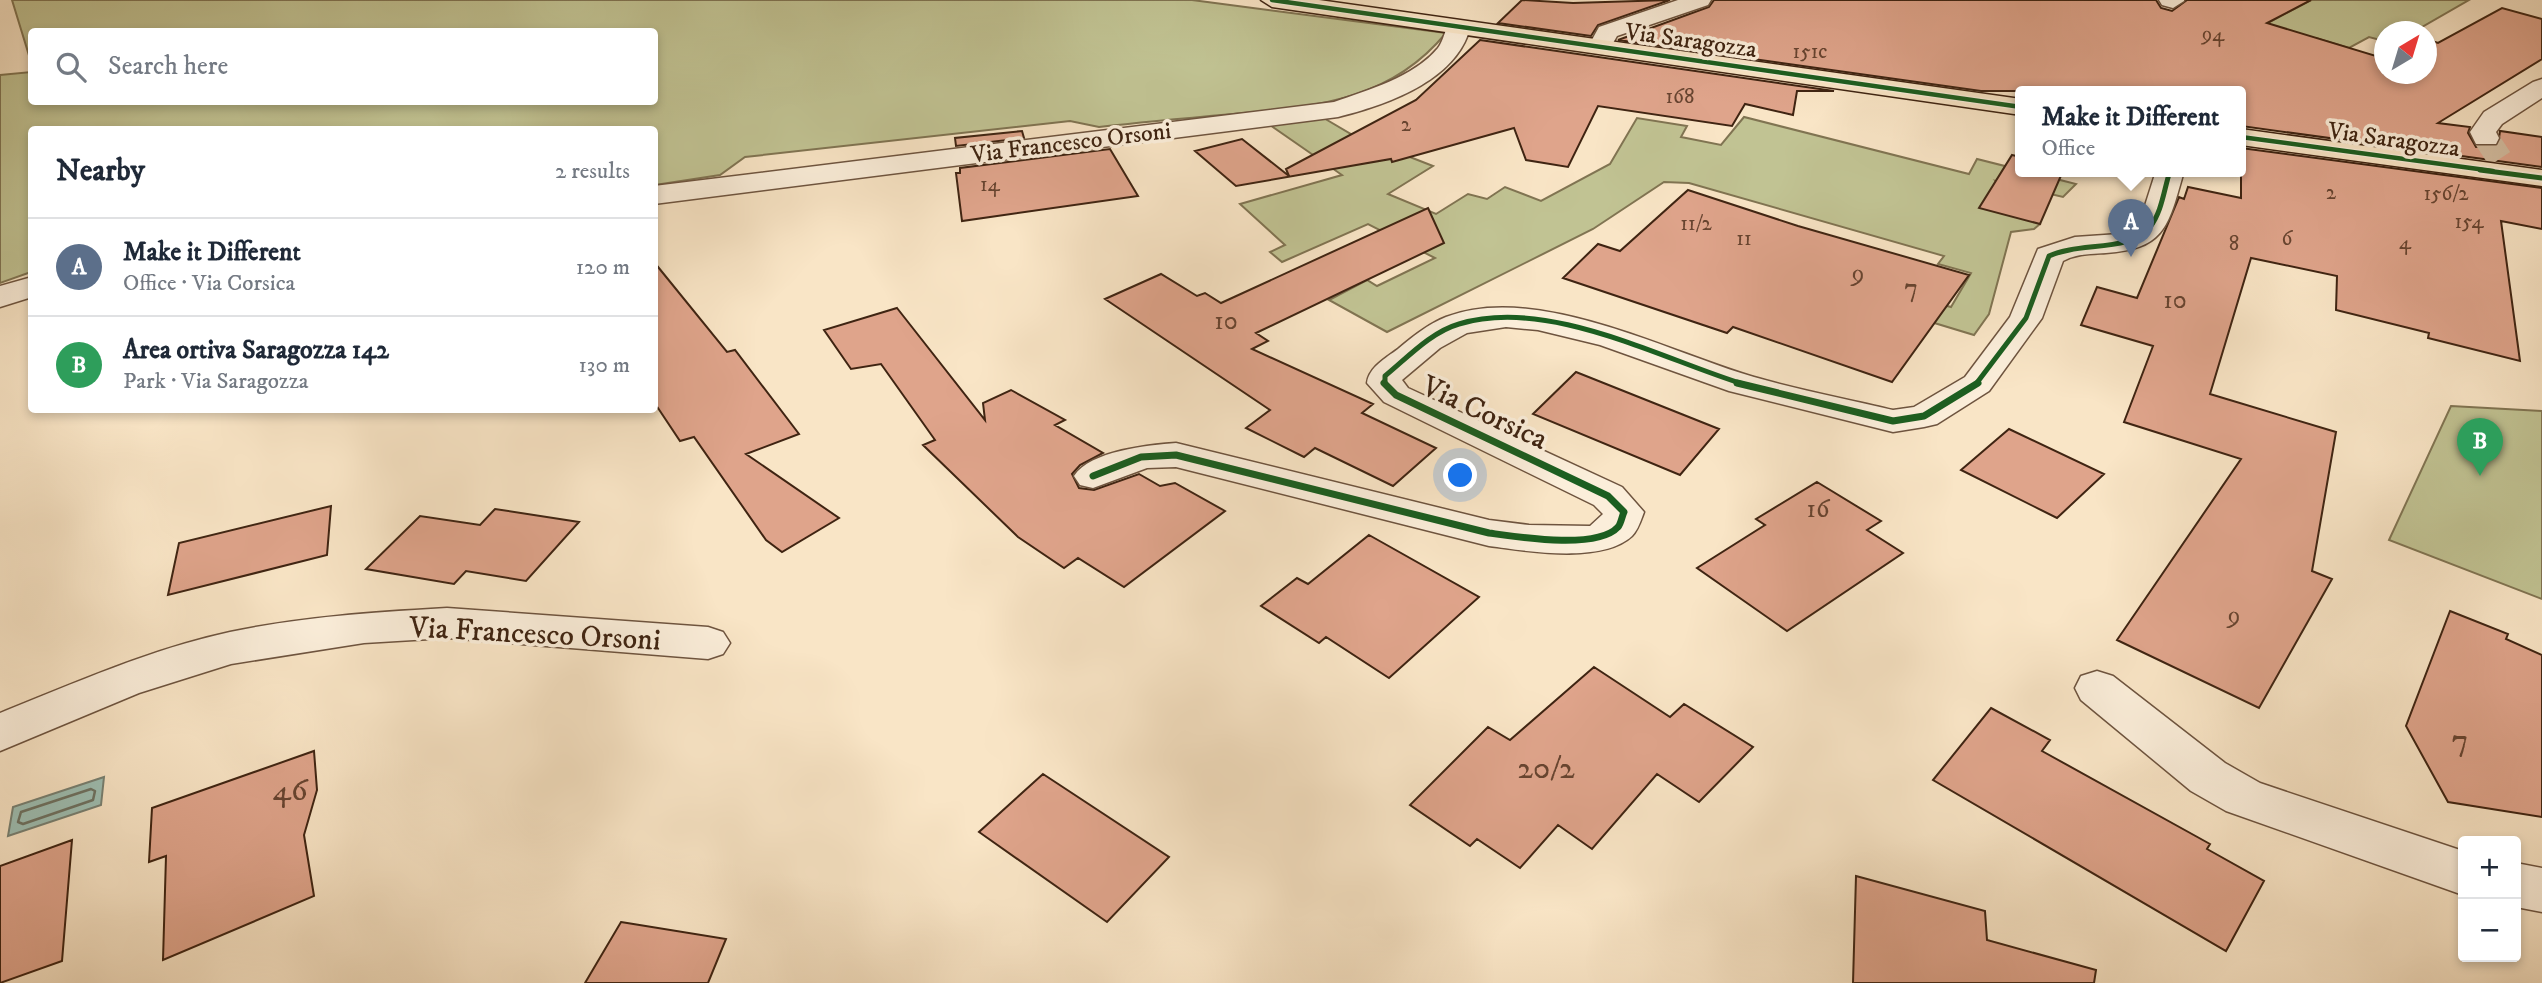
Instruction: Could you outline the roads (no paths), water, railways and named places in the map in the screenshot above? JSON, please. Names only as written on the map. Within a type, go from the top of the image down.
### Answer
[{"type":"main road","name":"Via Saragozza","points":[[1272,0],[2015,106]]},
{"type":"main road","name":"Via Saragozza","points":[[2246,138],[2506,169],[2542,178]]},
{"type":"street","points":[[1600,47],[1607,32],[1700,0]]},
{"type":"street","name":"Via Francesco Orsoni","points":[[658,194],[1338,109],[1369,99],[1418,76],[1450,48],[1458,27]]},
{"type":"street","points":[[2486,138],[2483,132],[2493,118],[2542,87]]},
{"type":"street","name":"Via Corsica","points":[[1093,476],[1141,457],[1176,454],[1489,533],[1529,538],[1598,539],[1618,527],[1624,512],[1608,496],[1396,395],[1384,383],[1385,376],[1428,341],[1458,324],[1506,317],[1538,320],[1611,337],[1741,384],[1867,415],[1893,421],[1924,416],[1976,384],[2026,318],[2049,256],[2073,244],[2125,244],[2142,238],[2151,228],[2168,177]]},
{"type":"street","points":[[0,297],[28,287]]},
{"type":"street","name":"Via Francesco Orsoni","points":[[0,733],[123,681],[230,648],[364,628],[447,623],[708,643]]},
{"type":"street","points":[[2097,688],[2208,777],[2243,797],[2458,871]]},
{"type":"street","points":[[2521,886],[2542,890]]},
{"type":"water","points":[[104,777],[101,805],[8,836],[13,807]]},
{"type":"tunnel","points":[[2486,138],[2503,164]]},
{"type":"place","name":"Make it Different","points":[[2131,257]]},
{"type":"place","name":"Area ortiva Saragozza 142","points":[[2480,476]]}]
